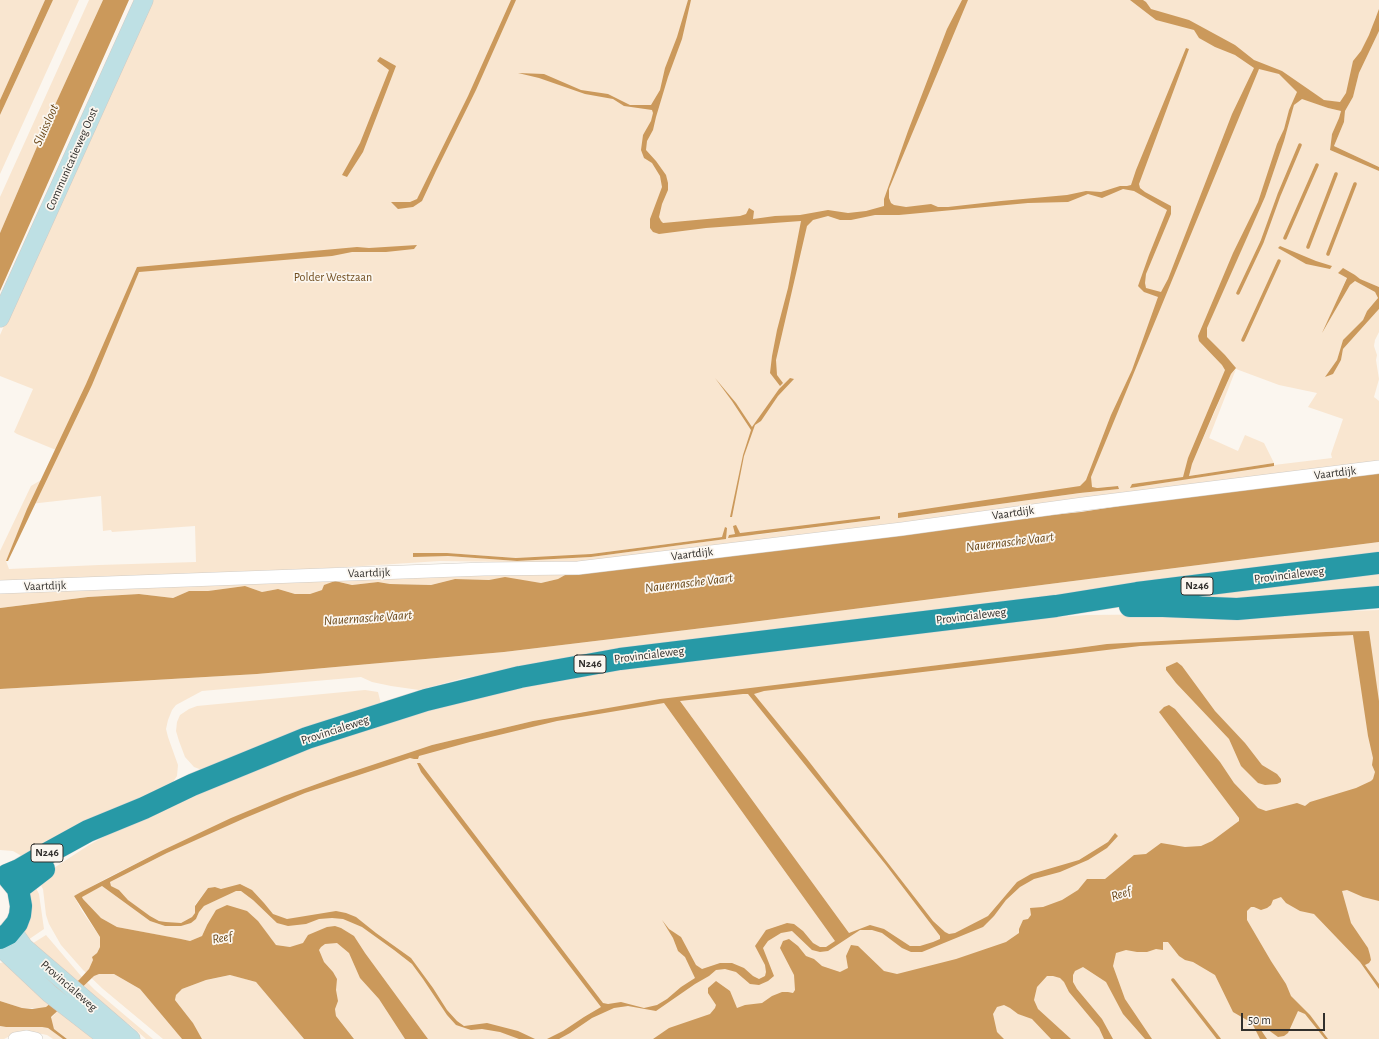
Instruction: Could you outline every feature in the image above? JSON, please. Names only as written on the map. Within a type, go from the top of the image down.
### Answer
[{"type":"highway","name":"Provincialeweg","points":[[8,879],[19,870],[88,831],[144,808],[192,785],[307,738],[426,700],[520,677],[620,659],[1056,606],[1137,593],[1379,563]]},
{"type":"highway","name":"Provincialeweg","points":[[1056,606],[1163,606],[1237,609],[1379,597]]},
{"type":"highway","name":"N246","points":[[4,938],[17,923],[21,906],[8,879]]},
{"type":"street","name":"Communicatieweg Oost","points":[[0,318],[144,0]]},
{"type":"street","name":"Vaartdijk","points":[[0,587],[484,569],[578,568],[1379,467]]},
{"type":"street","name":"Provincialeweg","points":[[4,938],[50,994],[108,1039]]},
{"type":"street","name":"Provincialeweg","points":[[4,938],[24,947],[131,1039]]},
{"type":"street","points":[[15,1039],[27,1037],[36,1039]]},
{"type":"green space","points":[[0,0],[45,0],[0,100]]},
{"type":"green space","points":[[53,0],[79,0],[0,174],[0,115]]},
{"type":"green space","points":[[89,0],[103,0],[54,107],[0,233],[0,197]]},
{"type":"green space","name":"Polder Westzaan","points":[[146,0],[1379,0],[1379,12],[1375,18],[1370,39],[1342,103],[1324,100],[1303,87],[1289,111],[1258,202],[1200,333],[1229,363],[1183,478],[1132,484],[1131,488],[1274,465],[1332,458],[1331,454],[1343,419],[1308,407],[1317,393],[1279,385],[1236,369],[1225,355],[1207,337],[1206,328],[1265,197],[1284,141],[1294,105],[1302,98],[1328,108],[1341,111],[1332,134],[1330,150],[1379,171],[1379,287],[1359,279],[1355,275],[1343,275],[1347,277],[1325,328],[1350,285],[1355,281],[1375,292],[1378,298],[1367,311],[1363,320],[1343,340],[1337,360],[1326,376],[1341,360],[1343,349],[1379,309],[1379,332],[1374,346],[1377,355],[1376,360],[1379,379],[1374,397],[1379,401],[1379,463],[580,563],[440,561],[146,580],[0,582],[0,551],[31,486],[41,480],[56,450],[14,432],[33,389],[0,376],[0,335]],"holes":[[[1118,486],[1119,489],[898,518],[1085,489]],[[101,496],[103,531],[111,530],[112,532],[195,526],[196,562],[9,569],[6,561],[30,504]],[[880,519],[755,535],[729,535]],[[722,537],[725,539],[591,557],[555,559],[517,561],[448,556],[413,556],[414,553],[447,553],[516,558],[591,554]]]},
{"type":"green space","points":[[1379,31],[1379,167],[1334,146],[1344,122],[1345,111],[1353,97],[1359,73]]},
{"type":"green space","points":[[1236,369],[1209,438],[1238,451],[1245,435],[1264,443],[1274,463],[1189,476],[1192,464],[1231,374]]},
{"type":"green space","points":[[1379,542],[1379,557],[477,676],[419,690],[372,682],[361,677],[202,691],[176,705],[168,720],[166,729],[178,765],[177,776],[171,785],[27,862],[13,851],[0,850],[0,689],[257,674],[504,652]]},
{"type":"green space","points":[[1379,568],[1379,591],[1231,599],[1176,598]]},
{"type":"green space","points":[[565,575],[558,579],[541,583],[505,578],[489,580],[455,579],[431,585],[390,584],[378,582],[352,585],[335,581],[322,590],[310,594],[295,594],[278,589],[262,592],[245,586],[208,591],[189,591],[173,598],[139,594],[88,597],[0,608],[0,593],[322,577]]},
{"type":"green space","points":[[1379,610],[1379,1039],[354,1039],[336,1016],[335,1009],[290,947],[276,945],[270,937],[207,925],[202,936],[190,941],[117,927],[101,918],[83,899],[82,896],[102,886],[150,921],[165,926],[184,925],[196,919],[204,906],[227,895],[221,889],[215,887],[208,888],[195,905],[195,913],[192,917],[181,923],[173,923],[159,921],[150,916],[128,900],[119,890],[111,886],[110,882],[185,844],[159,852],[74,896],[82,911],[100,937],[100,947],[97,953],[92,957],[99,974],[114,974],[140,989],[182,1039],[163,1039],[103,989],[83,970],[61,945],[49,924],[46,915],[43,889],[37,879],[89,845],[132,821],[363,726],[568,674],[997,621],[1087,615],[1299,613]],"holes":[[[1107,644],[1007,659],[908,669],[1070,649]],[[589,711],[389,760],[250,811],[284,796],[339,776],[432,745],[533,721]]]},
{"type":"green space","points":[[365,690],[378,692],[381,704],[202,770],[194,767],[185,757],[176,731],[177,722],[180,715],[197,706]]},
{"type":"green space","points":[[36,888],[39,894],[44,929],[25,942],[23,940],[27,891]]},
{"type":"green space","points":[[46,935],[95,990],[153,1039],[146,1039],[130,1025],[89,997],[30,945]]},
{"type":"green space","points":[[5,962],[96,1039],[67,1039],[54,1029],[51,1018],[55,1014],[38,1008],[22,1008],[0,1001],[0,963]]},
{"type":"green space","points":[[231,975],[256,982],[304,1039],[202,1039],[193,1023],[175,1000],[176,995],[182,989],[206,980]]},
{"type":"green space","points":[[0,1026],[48,1028],[63,1039],[53,1039],[47,1035],[27,1031],[0,1039]]},
{"type":"water","points":[[45,0],[53,0],[0,115],[0,100]]},
{"type":"water","points":[[103,0],[129,0],[0,291],[0,233],[54,107]]},
{"type":"water","points":[[511,0],[516,0],[476,90],[422,201],[413,207],[398,209],[391,202],[410,202],[417,199],[468,96]]},
{"type":"water","points":[[688,0],[691,0],[682,39],[668,77],[653,130],[647,141],[646,150],[666,175],[668,183],[668,190],[662,204],[659,217],[663,223],[740,216],[746,214],[749,208],[754,211],[753,219],[800,215],[828,210],[848,213],[866,211],[884,206],[884,199],[908,131],[947,29],[962,0],[968,0],[889,189],[889,198],[891,203],[894,205],[906,207],[931,204],[938,207],[948,207],[1067,195],[1086,191],[1101,192],[1120,186],[1131,185],[1186,48],[1189,49],[1139,184],[1140,188],[1145,192],[1171,206],[1171,214],[1146,274],[1146,288],[1161,292],[1168,279],[1232,114],[1254,68],[1235,55],[1215,47],[1199,38],[1194,30],[1156,20],[1130,0],[1143,0],[1151,9],[1189,20],[1235,45],[1254,60],[1282,71],[1324,100],[1340,102],[1346,93],[1353,61],[1361,51],[1369,35],[1379,9],[1379,31],[1359,73],[1353,97],[1345,111],[1344,122],[1334,146],[1379,167],[1379,171],[1330,150],[1332,134],[1341,111],[1302,99],[1294,105],[1284,141],[1265,197],[1207,328],[1207,337],[1236,368],[1231,374],[1214,412],[1192,464],[1189,476],[1274,463],[1274,466],[1130,488],[1132,484],[1183,477],[1188,458],[1225,370],[1199,341],[1198,336],[1233,253],[1258,202],[1277,144],[1284,129],[1289,110],[1297,92],[1279,74],[1259,69],[1091,477],[1092,487],[1118,486],[1119,489],[898,518],[898,513],[1080,486],[1086,480],[1111,415],[1132,370],[1158,297],[1144,292],[1138,286],[1167,210],[1134,191],[1123,189],[1102,198],[1088,194],[1068,202],[1028,203],[899,215],[875,215],[851,220],[840,220],[828,216],[813,220],[807,226],[776,360],[777,375],[783,383],[780,386],[770,373],[772,356],[788,288],[801,221],[706,228],[659,234],[653,232],[650,228],[650,219],[662,187],[660,176],[652,163],[644,158],[641,150],[643,135],[651,121],[653,113],[652,110],[624,106],[613,99],[585,94],[539,78],[518,73],[544,74],[581,90],[608,94],[630,105],[651,105],[660,90],[665,68],[677,37]]},
{"type":"water","points":[[380,57],[396,66],[363,152],[347,177],[342,175],[360,143],[389,70],[377,61]]},
{"type":"water","points":[[417,245],[414,249],[386,252],[352,252],[332,256],[139,272],[92,385],[8,561],[6,561],[27,509],[86,384],[137,267],[357,247],[369,248]]},
{"type":"water","points":[[1280,246],[1332,266],[1330,269],[1306,264],[1278,248]]},
{"type":"water","points":[[1343,268],[1360,279],[1379,287],[1379,309],[1343,349],[1341,360],[1333,374],[1325,377],[1337,360],[1343,340],[1363,320],[1367,311],[1378,298],[1375,292],[1355,281],[1350,285],[1322,333],[1347,278],[1338,273]]},
{"type":"water","points":[[715,378],[736,403],[752,427],[779,389],[790,378],[794,379],[778,396],[761,421],[755,425],[744,456],[732,517],[730,517],[743,455],[751,430]]},
{"type":"water","name":"Nauernasche Vaart","points":[[1379,472],[1379,542],[504,652],[257,674],[0,689],[0,608],[88,597],[139,594],[173,598],[189,591],[208,591],[245,586],[262,592],[278,589],[295,594],[310,594],[322,590],[324,585],[335,581],[352,585],[378,582],[390,584],[431,585],[455,579],[489,580],[505,577],[541,583],[558,579],[565,575],[691,561],[954,525],[1081,512],[1203,493]]},
{"type":"water","points":[[880,516],[880,519],[728,538],[729,535],[735,534],[733,526],[736,525],[740,533]]},
{"type":"water","points":[[725,527],[727,528],[726,539],[591,557],[517,561],[448,556],[413,557],[413,553],[447,553],[516,558],[591,554],[722,537]]},
{"type":"water","name":"Reef","points":[[1369,631],[1379,701],[1379,901],[1363,897],[1347,890],[1342,891],[1351,923],[1368,948],[1371,960],[1365,965],[1379,984],[1379,989],[1360,962],[1314,914],[1300,911],[1286,903],[1281,897],[1273,900],[1271,905],[1261,910],[1251,907],[1247,911],[1247,920],[1286,984],[1291,996],[1310,1015],[1328,1039],[1325,1039],[1305,1014],[1298,1011],[1288,1033],[1284,1036],[1278,1037],[1267,1029],[1261,1030],[1267,1039],[1260,1039],[1252,1023],[1233,1012],[1215,975],[1193,962],[1185,960],[1179,956],[1168,942],[1163,942],[1163,950],[1156,949],[1147,952],[1137,952],[1126,950],[1116,953],[1113,966],[1125,999],[1152,1039],[1145,1039],[1123,1014],[1106,982],[1083,967],[1075,971],[1073,975],[1073,982],[1102,1019],[1113,1039],[1104,1039],[1099,1028],[1069,992],[1064,982],[1060,978],[1047,976],[1037,987],[1034,1000],[1038,1009],[1071,1039],[1051,1039],[1032,1019],[1018,1014],[1004,1005],[997,1007],[993,1014],[997,1032],[1004,1039],[653,1039],[669,1028],[710,1014],[716,1005],[708,993],[708,988],[716,981],[730,991],[737,1008],[745,1005],[762,1003],[772,996],[782,992],[793,993],[795,990],[794,975],[780,948],[783,941],[789,939],[798,946],[806,956],[814,959],[822,966],[840,972],[848,968],[846,956],[851,945],[858,946],[884,971],[897,974],[956,959],[1006,942],[1019,933],[1023,920],[1028,919],[1031,915],[1030,908],[1043,907],[1062,900],[1078,890],[1087,879],[1105,879],[1134,855],[1146,854],[1161,843],[1185,847],[1201,846],[1212,841],[1239,821],[1239,818],[1159,712],[1164,707],[1169,705],[1175,709],[1220,762],[1234,783],[1258,808],[1266,811],[1297,803],[1305,806],[1310,802],[1356,788],[1371,781],[1375,772],[1372,765],[1373,758],[1368,736],[1353,635],[1140,646],[764,691],[754,694],[807,759],[933,921],[949,934],[955,933],[988,916],[1017,882],[1031,874],[1079,860],[1108,842],[1115,833],[1118,836],[1107,848],[1088,860],[1060,872],[1034,879],[1020,887],[1006,900],[994,916],[983,927],[922,952],[911,952],[902,948],[882,933],[872,930],[860,930],[828,951],[820,952],[812,950],[792,931],[781,933],[768,941],[763,948],[774,976],[768,981],[759,985],[750,984],[736,972],[725,969],[716,970],[656,1011],[628,1006],[614,1008],[592,1018],[559,1039],[547,1039],[563,1031],[601,1007],[421,772],[417,763],[420,763],[603,1003],[608,1004],[621,1002],[644,1008],[657,1005],[695,978],[685,957],[678,951],[673,938],[662,920],[669,929],[681,937],[696,965],[702,969],[720,963],[732,963],[744,968],[759,979],[765,976],[766,972],[765,965],[755,946],[766,930],[787,923],[794,924],[803,931],[813,943],[820,947],[826,947],[835,941],[664,703],[557,721],[470,742],[419,756],[418,759],[410,758],[305,793],[167,853],[110,882],[111,886],[119,890],[128,900],[150,916],[159,921],[166,922],[181,923],[192,917],[195,913],[195,906],[208,888],[215,887],[221,889],[240,884],[252,890],[273,914],[287,919],[336,911],[346,913],[356,917],[411,958],[447,1010],[464,1026],[487,1023],[518,1031],[535,1039],[519,1039],[500,1032],[482,1029],[471,1030],[456,1025],[447,1015],[412,964],[362,927],[343,919],[319,919],[306,924],[288,926],[277,923],[253,900],[241,891],[236,891],[204,906],[196,919],[191,923],[181,926],[165,926],[150,921],[102,886],[82,897],[101,918],[117,927],[190,941],[202,936],[216,910],[227,905],[247,911],[258,921],[276,945],[290,947],[303,943],[308,935],[327,927],[335,926],[341,928],[354,936],[428,1039],[405,1039],[379,999],[360,978],[349,953],[337,943],[325,944],[319,950],[324,962],[337,979],[336,990],[338,1001],[335,1009],[336,1016],[354,1039],[304,1039],[256,982],[230,975],[206,980],[182,989],[176,995],[175,1000],[193,1023],[202,1039],[182,1039],[140,989],[114,974],[99,974],[94,976],[51,1017],[54,1029],[67,1039],[63,1039],[48,1028],[0,1026],[0,1001],[22,1008],[32,1009],[46,1007],[79,980],[89,969],[93,960],[92,957],[97,953],[100,947],[100,937],[74,896],[159,852],[231,818],[284,796],[339,776],[432,745],[533,721],[660,699],[1107,644]],"holes":[[[748,694],[886,865],[940,936],[940,939],[920,946],[910,946],[884,929],[870,925],[849,933],[680,701]]]},
{"type":"water","points":[[1177,662],[1182,666],[1215,711],[1245,743],[1262,765],[1277,774],[1281,779],[1281,782],[1277,784],[1265,785],[1258,783],[1241,766],[1229,739],[1176,683],[1166,670],[1166,667]]},
{"type":"waterway","points":[[1238,293],[1262,242],[1279,195],[1300,145]]},
{"type":"waterway","points":[[1285,238],[1317,165]]},
{"type":"waterway","points":[[1308,247],[1336,174]]},
{"type":"waterway","points":[[1328,254],[1355,184]]},
{"type":"waterway","points":[[1243,340],[1279,261]]},
{"type":"waterway","points":[[1173,980],[1219,1039]]},
{"type":"water label","name":"Sluissloot","points":[[46,125]]}]
